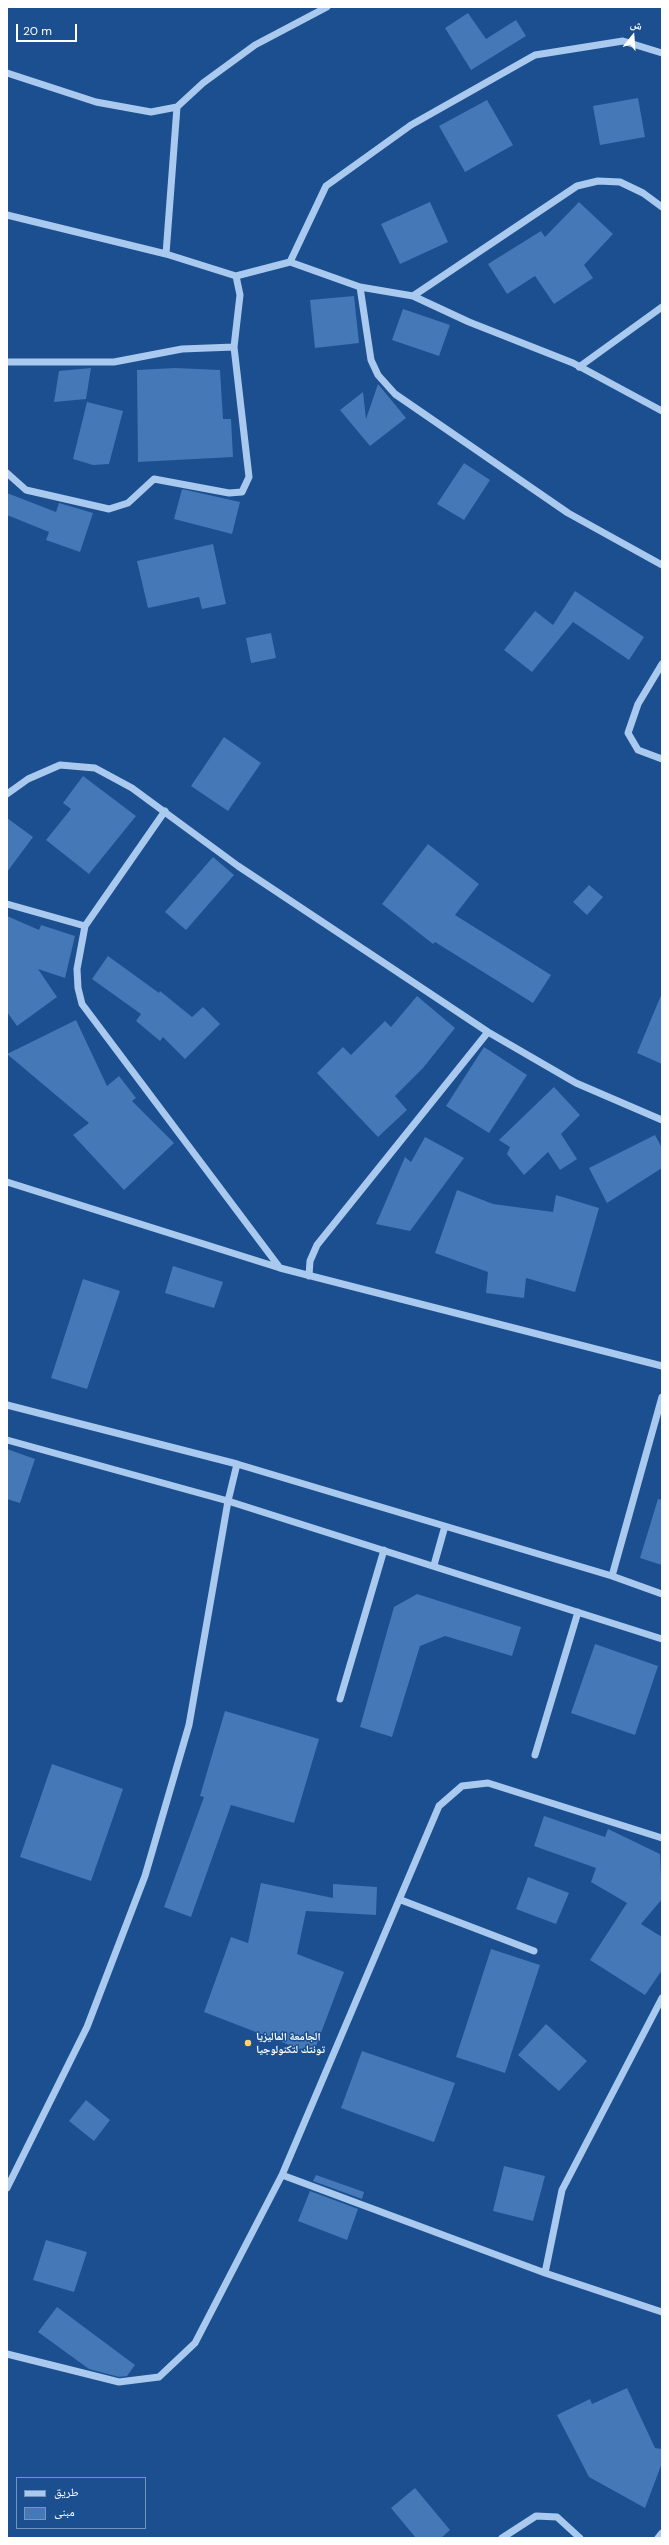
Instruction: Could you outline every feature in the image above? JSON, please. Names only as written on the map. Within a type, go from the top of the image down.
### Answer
[{"type":"street","points":[[7,73],[96,102],[151,112],[177,107],[203,83],[255,45],[327,7]]},
{"type":"street","points":[[290,262],[326,186],[411,125],[535,55],[623,41],[662,53]]},
{"type":"street","points":[[166,254],[177,107]]},
{"type":"street","points":[[413,296],[577,186],[598,181],[620,182],[643,193],[662,207]]},
{"type":"street","points":[[7,215],[166,254],[236,276],[290,262],[360,287],[413,296],[469,322],[579,367],[662,410]]},
{"type":"street","points":[[7,472],[26,490],[109,509],[128,502],[154,479],[229,494],[242,492],[249,477],[234,348],[240,295],[236,276]]},
{"type":"street","points":[[360,287],[371,360],[378,375],[395,394],[568,513],[662,565]]},
{"type":"street","points":[[579,367],[662,307]]},
{"type":"street","points":[[7,362],[114,362],[182,349],[234,348]]},
{"type":"street","points":[[662,664],[638,704],[628,733],[638,750],[662,759]]},
{"type":"street","points":[[7,794],[28,779],[60,765],[96,768],[132,788],[238,866],[488,1032],[576,1083],[662,1120]]},
{"type":"street","points":[[165,812],[85,926],[77,969],[78,988],[82,1004],[280,1268]]},
{"type":"street","points":[[7,904],[85,926]]},
{"type":"street","points":[[309,1276],[310,1261],[317,1245],[488,1032]]},
{"type":"street","points":[[7,1182],[280,1268],[662,1366]]},
{"type":"street","points":[[612,1576],[662,1397]]},
{"type":"street","points":[[7,1405],[237,1464],[612,1576],[662,1594]]},
{"type":"street","points":[[7,1440],[228,1502],[434,1565],[662,1639]]},
{"type":"street","points":[[7,2188],[87,2027],[145,1876],[188,1726],[228,1502],[237,1464]]},
{"type":"street","points":[[434,1565],[445,1526]]},
{"type":"street","points":[[340,1698],[384,1550]]},
{"type":"street","points":[[535,1755],[578,1612]]},
{"type":"street","points":[[7,2354],[119,2382],[159,2377],[195,2343],[282,2175],[401,1900],[439,1806],[462,1786],[488,1783],[662,1838]]},
{"type":"street","points":[[401,1900],[534,1951]]},
{"type":"street","points":[[545,2273],[562,2190],[662,1998]]},
{"type":"street","points":[[282,2175],[545,2273],[662,2312]]},
{"type":"street","points":[[502,2538],[536,2516],[557,2517],[580,2538]]},
{"type":"street","points":[[658,2538],[662,2533]]},
{"type":"building","points":[[468,13],[486,39],[516,20],[526,36],[471,70],[445,28]]},
{"type":"building","points":[[638,98],[645,137],[600,145],[593,106]]},
{"type":"building","points":[[487,100],[513,145],[465,172],[439,126]]},
{"type":"building","points":[[430,202],[448,242],[400,264],[381,224]]},
{"type":"building","points":[[579,202],[613,234],[584,265],[593,278],[554,304],[535,276],[507,294],[488,264],[541,231],[545,237]]},
{"type":"building","points":[[354,296],[359,343],[315,348],[310,300]]},
{"type":"building","points":[[403,309],[450,325],[439,356],[392,340]]},
{"type":"building","points":[[91,368],[86,399],[54,402],[59,371]]},
{"type":"building","points":[[175,368],[220,370],[223,419],[231,419],[233,457],[138,462],[137,370]]},
{"type":"building","points":[[378,384],[406,418],[370,446],[340,410],[363,392],[366,419]]},
{"type":"building","points":[[87,402],[123,411],[109,464],[93,465],[73,459]]},
{"type":"building","points":[[464,463],[490,480],[464,520],[437,504]]},
{"type":"building","points":[[182,489],[240,502],[232,534],[174,519]]},
{"type":"building","points":[[7,493],[56,512],[59,503],[93,513],[80,552],[46,540],[49,532],[7,515]]},
{"type":"building","points":[[213,544],[226,604],[202,609],[199,597],[148,608],[137,561]]},
{"type":"building","points":[[575,591],[644,637],[629,660],[573,622],[532,672],[504,650],[535,611],[553,625]]},
{"type":"building","points":[[271,633],[276,658],[251,663],[246,638]]},
{"type":"building","points":[[224,737],[261,763],[228,811],[191,786]]},
{"type":"building","points":[[83,776],[136,816],[89,874],[46,840],[71,809],[63,803]]},
{"type":"building","points":[[7,818],[33,837],[7,872]]},
{"type":"building","points":[[428,844],[479,884],[455,915],[551,975],[533,1003],[435,942],[433,944],[382,904]]},
{"type":"building","points":[[213,857],[234,875],[186,930],[165,912]]},
{"type":"building","points":[[589,885],[603,897],[587,915],[573,902]]},
{"type":"building","points":[[7,916],[39,930],[41,925],[75,936],[65,978],[38,969],[57,997],[17,1026],[7,1012]]},
{"type":"building","points":[[108,956],[159,993],[160,991],[192,1017],[203,1007],[220,1024],[185,1059],[163,1037],[160,1041],[136,1021],[141,1014],[92,979]]},
{"type":"building","points":[[662,993],[662,1064],[637,1053]]},
{"type":"building","points":[[417,996],[455,1028],[423,1068],[395,1096],[407,1110],[378,1137],[317,1073],[343,1047],[351,1055],[385,1021],[391,1027]]},
{"type":"building","points":[[76,1020],[107,1086],[119,1076],[136,1098],[132,1101],[174,1143],[124,1190],[73,1135],[89,1123],[7,1054]]},
{"type":"building","points":[[484,1047],[527,1075],[489,1133],[446,1106]]},
{"type":"building","points":[[554,1087],[580,1115],[561,1134],[577,1159],[560,1170],[548,1152],[524,1175],[507,1154],[510,1147],[499,1140]]},
{"type":"building","points":[[655,1135],[662,1148],[662,1168],[607,1203],[589,1168]]},
{"type":"building","points":[[425,1137],[464,1158],[410,1231],[376,1224],[405,1157],[411,1162]]},
{"type":"building","points":[[457,1190],[493,1204],[553,1212],[556,1195],[599,1208],[575,1292],[526,1278],[524,1298],[486,1293],[488,1272],[435,1253]]},
{"type":"building","points":[[173,1266],[223,1282],[214,1308],[165,1293]]},
{"type":"building","points":[[83,1279],[120,1291],[87,1389],[51,1378]]},
{"type":"building","points":[[7,1449],[35,1459],[20,1503],[7,1499]]},
{"type":"building","points":[[658,1499],[662,1500],[662,1565],[640,1558]]},
{"type":"building","points":[[417,1594],[521,1627],[512,1656],[445,1636],[420,1646],[392,1737],[360,1727],[394,1607]]},
{"type":"building","points":[[595,1644],[658,1666],[635,1735],[571,1713]]},
{"type":"building","points":[[225,1711],[319,1739],[294,1823],[231,1805],[191,1917],[164,1907],[204,1797],[200,1796]]},
{"type":"building","points":[[52,1764],[123,1789],[91,1881],[20,1857]]},
{"type":"building","points":[[544,1816],[605,1837],[608,1829],[660,1854],[662,1899],[641,1924],[662,1937],[662,1970],[645,1995],[590,1960],[627,1903],[591,1882],[596,1868],[534,1846]]},
{"type":"building","points":[[528,1877],[569,1893],[556,1924],[516,1909]]},
{"type":"building","points":[[261,1883],[333,1898],[333,1884],[377,1887],[376,1915],[306,1911],[297,1954],[344,1972],[313,2054],[204,2012],[231,1937],[248,1943]]},
{"type":"building","points":[[491,1949],[540,1965],[505,2073],[456,2057]]},
{"type":"building","points":[[546,2024],[587,2061],[559,2091],[518,2055]]},
{"type":"building","points":[[362,2051],[455,2083],[434,2142],[341,2108]]},
{"type":"building","points":[[86,2100],[110,2120],[94,2141],[69,2121]]},
{"type":"building","points":[[504,2166],[545,2176],[533,2221],[493,2211]]},
{"type":"building","points":[[316,2175],[364,2192],[362,2199],[313,2181]]},
{"type":"building","points":[[310,2191],[358,2209],[347,2240],[298,2221]]},
{"type":"building","points":[[46,2240],[87,2252],[74,2292],[33,2280]]},
{"type":"building","points":[[57,2307],[135,2365],[127,2376],[119,2377],[89,2369],[38,2332]]},
{"type":"building","points":[[627,2388],[655,2448],[662,2449],[662,2463],[645,2508],[589,2477],[557,2415],[590,2399],[592,2404]]},
{"type":"building","points":[[415,2488],[450,2530],[441,2538],[416,2538],[391,2508]]},
{"type":"place","name":"الجامعة الماليزيا تونتك لتكنولوجيا","points":[[248,2043]]}]
